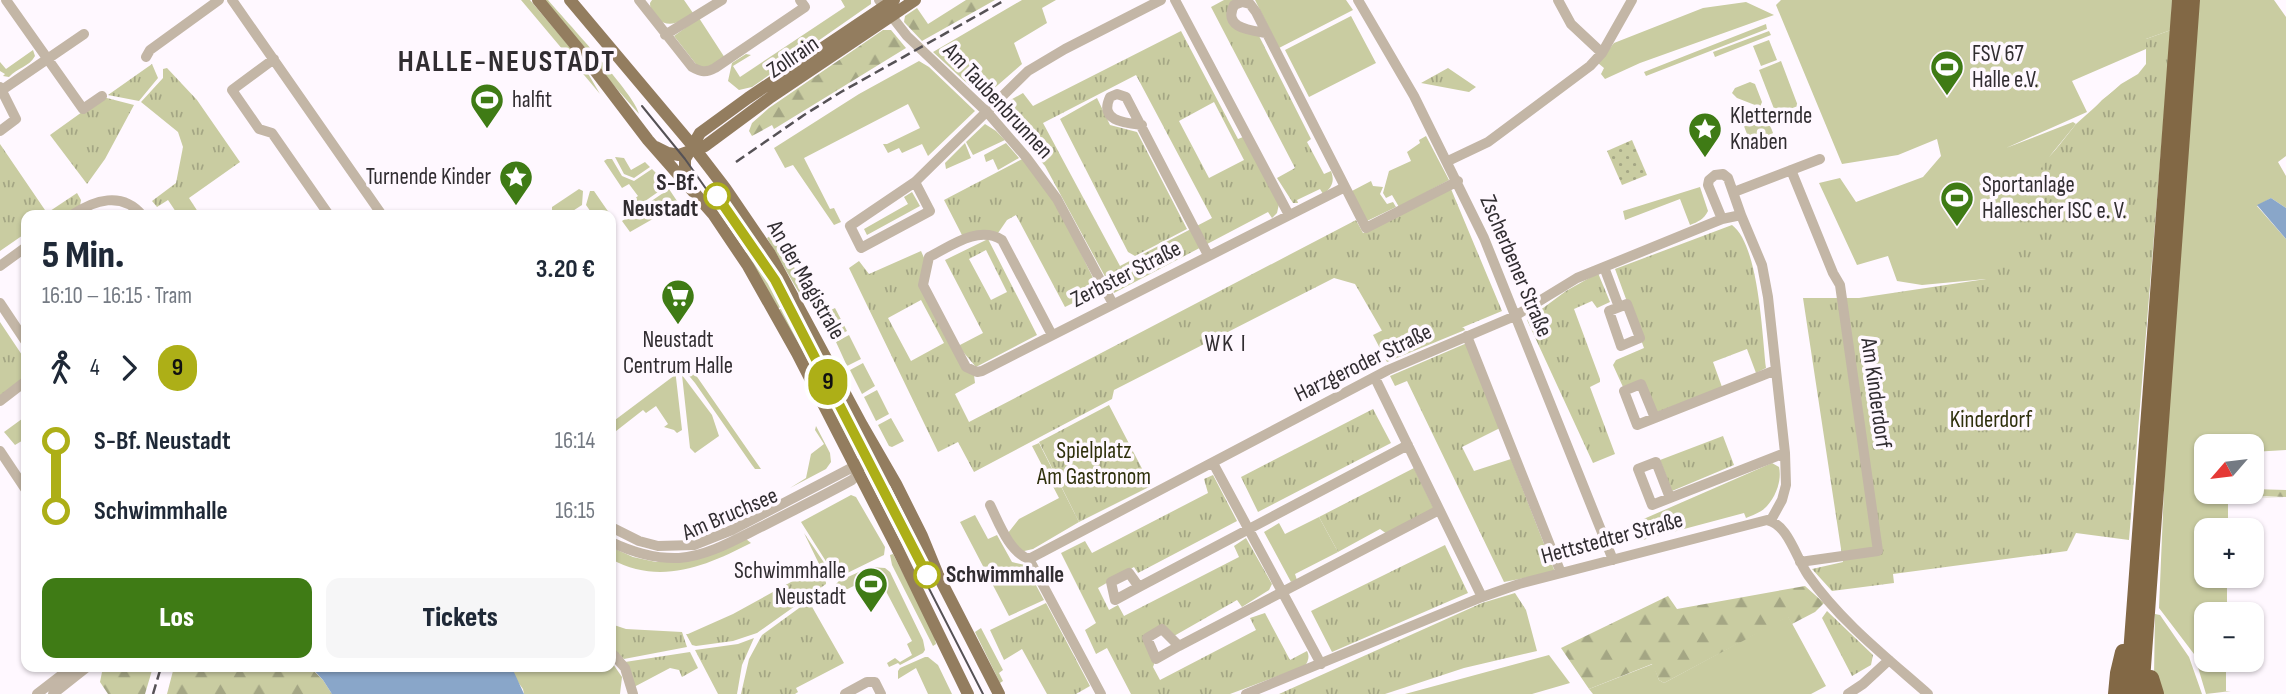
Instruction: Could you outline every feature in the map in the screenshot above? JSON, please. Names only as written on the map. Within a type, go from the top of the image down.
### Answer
[{"type":"highway","points":[[2128,694],[2179,0]]},
{"type":"highway","points":[[2141,694],[2192,0]]},
{"type":"highway","points":[[2116,694],[2135,597]]},
{"type":"highway","points":[[2147,617],[2150,686],[2156,694]]},
{"type":"highway","points":[[2106,694],[2118,673]]},
{"type":"main road","name":"An der Magistrale","points":[[538,0],[648,140],[713,214],[748,266],[860,467],[968,694]]},
{"type":"main road","name":"An der Magistrale","points":[[570,0],[732,197],[770,254],[896,484],[938,575],[999,694]]},
{"type":"main road","name":"Zollrain","points":[[690,146],[700,133],[748,98],[887,6],[915,0]]},
{"type":"main road","name":"Zollrain","points":[[690,146],[708,144],[887,6]]},
{"type":"main road","name":"An der Magistrale","points":[[648,140],[668,153],[679,155],[690,146]]},
{"type":"main road","points":[[685,182],[684,169],[690,146]]},
{"type":"main road","points":[[860,467],[872,449],[869,437]]},
{"type":"main road","name":"An der Magistrale","points":[[860,467],[877,469],[896,484]]},
{"type":"street","points":[[6,0],[83,109],[102,96]]},
{"type":"street","points":[[146,57],[150,50],[219,0]]},
{"type":"street","points":[[232,0],[379,210]]},
{"type":"street","points":[[639,0],[692,67],[705,72],[805,7],[800,0]]},
{"type":"street","points":[[666,35],[722,0]]},
{"type":"street","points":[[915,182],[930,211],[862,248],[850,226],[915,182],[1028,71],[1161,0]]},
{"type":"street","points":[[1175,0],[1289,215]]},
{"type":"street","name":"Zscherbener Straße","points":[[1358,0],[1448,160],[1484,238],[1612,560]]},
{"type":"street","points":[[1558,0],[1571,24],[1602,53]]},
{"type":"street","points":[[1448,160],[1488,142],[1577,77],[1602,53],[1632,0]]},
{"type":"street","name":"Am Taubenbrunnen","points":[[887,6],[907,36],[987,113],[1026,156],[1057,199],[1113,304]]},
{"type":"street","points":[[1266,33],[1366,228],[1458,181]]},
{"type":"street","points":[[0,131],[16,118],[1,89],[84,34]]},
{"type":"street","points":[[274,59],[232,90],[260,129],[272,133],[326,210]]},
{"type":"street","points":[[1142,125],[1208,256]]},
{"type":"street","points":[[1734,192],[1820,159]]},
{"type":"street","name":"Am Kinderdorf","points":[[1791,170],[1833,274],[1840,285],[1878,551],[1800,562]]},
{"type":"street","points":[[1721,219],[1708,185],[1715,175],[1723,174],[1728,178],[1762,265],[1784,453],[1785,490],[1772,520],[1782,529],[1800,562],[1829,603],[1928,694]]},
{"type":"street","name":"Zerbster Straße","points":[[1052,335],[1002,240],[995,236],[978,234],[929,257],[923,285],[966,367],[977,372],[982,371],[1345,187]]},
{"type":"street","points":[[81,210],[96,201],[106,200],[128,204],[136,210]]},
{"type":"street","name":"Harzgeroder Straße","points":[[1029,559],[1375,378],[1516,316],[1577,278],[1721,219],[1741,215]]},
{"type":"street","points":[[0,265],[21,250]]},
{"type":"street","points":[[1604,267],[1619,307]]},
{"type":"street","points":[[0,303],[21,334]]},
{"type":"street","points":[[1467,336],[1562,573]]},
{"type":"street","points":[[1655,418],[1776,370]]},
{"type":"street","points":[[1375,378],[1482,597]]},
{"type":"street","points":[[0,401],[21,385]]},
{"type":"street","points":[[1139,587],[1408,445]]},
{"type":"street","points":[[0,451],[21,482]]},
{"type":"street","points":[[1670,498],[1784,453]]},
{"type":"street","points":[[1213,463],[1321,664]]},
{"type":"street","name":"Am Bruchsee","points":[[616,530],[639,541],[658,546],[694,545],[732,530],[860,467]]},
{"type":"street","name":"Am Bruchsee","points":[[616,544],[648,556],[694,556],[726,544],[852,480],[860,467]]},
{"type":"street","points":[[990,505],[1019,555],[1029,559],[1101,694]]},
{"type":"street","points":[[1179,646],[1439,510]]},
{"type":"street","name":"Hettstedter Straße","points":[[1246,694],[1519,584],[1760,520],[1772,520]]},
{"type":"street","points":[[616,658],[625,668],[632,694]]},
{"type":"street","points":[[1847,694],[1863,684],[1889,660]]},
{"type":"street","points":[[37,694],[66,672]]},
{"type":"street","points":[[53,694],[81,672]]},
{"type":"street","points":[[845,694],[867,682],[875,682],[881,694]]},
{"type":"green space","points":[[521,0],[530,0],[579,58],[600,94]]},
{"type":"green space","points":[[543,0],[548,0],[599,58],[626,92],[639,114],[602,72]]},
{"type":"green space","points":[[652,0],[684,0],[693,13],[671,24],[662,22],[652,11]]},
{"type":"green space","points":[[841,0],[871,0],[871,4],[752,87],[739,90],[728,81],[732,63],[746,54],[751,55],[733,66],[740,77],[845,7]]},
{"type":"green space","points":[[966,0],[995,0],[922,41],[904,22],[905,16],[917,8],[928,24]]},
{"type":"green space","points":[[1022,0],[1056,0],[1042,8],[1047,23],[1014,43],[1022,64],[983,98],[933,52]]},
{"type":"green space","points":[[1224,0],[1242,0],[1232,21],[1257,32],[1311,139],[1307,142],[1324,174],[1331,171],[1332,184],[1323,194],[1320,189],[1297,200],[1298,203],[1293,203],[1277,178],[1295,168],[1211,7]]},
{"type":"green space","points":[[1255,0],[1346,0],[1353,10],[1279,48]]},
{"type":"green space","name":"FSV 67 Halle e.V.","points":[[1781,0],[2172,0],[2171,30],[2146,39],[2146,49],[2072,81],[2087,112],[2006,148],[2073,122],[2076,124],[2049,157],[2102,100],[2121,85],[2047,262],[1990,288],[1986,279],[1922,285],[1897,281],[1888,256],[1857,265],[1819,183],[1840,178],[1856,202],[1923,177],[1941,156],[1937,139],[1898,155],[1842,164],[1776,5]]},
{"type":"green space","points":[[2197,0],[2274,0],[2286,17],[2286,156],[2278,162],[2286,176],[2286,208],[2271,198],[2257,206],[2286,239],[2286,450],[2264,451],[2264,434],[2194,434],[2194,504],[2228,504],[2228,518],[2194,518],[2194,588],[2227,588],[2227,602],[2194,602],[2194,654],[2159,608],[2165,465]]},
{"type":"green space","points":[[1746,2],[1774,15],[1640,63],[1605,79],[1601,74],[1604,68],[1598,63],[1614,43],[1703,8]]},
{"type":"green space","points":[[1351,16],[1376,63],[1309,97],[1285,50]]},
{"type":"green space","points":[[699,18],[725,58],[714,67],[699,68],[674,36]]},
{"type":"green space","points":[[1766,24],[1767,29],[1646,76],[1644,72]]},
{"type":"green space","points":[[883,30],[891,30],[906,48],[774,129],[772,125],[752,136],[749,131],[752,123],[769,108]]},
{"type":"green space","name":"Kinderdorf","points":[[2171,30],[2129,540],[2076,533],[2067,551],[1893,574],[1894,583],[1832,591],[1812,569],[1843,562],[1803,298],[1859,298],[1986,279],[2016,233],[2034,177],[2076,124],[2121,84],[2138,74],[2146,64],[2146,39]]},
{"type":"green space","points":[[1181,31],[1238,139],[1243,137],[1279,204],[1277,213],[1272,218],[1268,212],[1114,293],[1045,166],[998,111],[1005,103],[1023,93],[1033,106]],"holes":[[[1136,75],[1212,218],[1120,266],[1043,123]],[[1214,102],[1244,160],[1209,178],[1179,121]]]},
{"type":"green space","points":[[1769,31],[1771,35],[1715,57],[1713,52]]},
{"type":"green space","points":[[1769,40],[1777,60],[1761,66],[1753,46]]},
{"type":"green space","points":[[33,50],[35,56],[30,63],[9,77],[3,76],[5,74],[0,71],[0,62],[6,69]]},
{"type":"green space","points":[[919,61],[929,67],[975,111],[928,156],[922,144],[902,153],[899,148],[888,153],[883,144],[920,128],[908,104],[804,158],[830,209],[834,208],[841,222],[834,225],[793,165],[785,168],[774,148],[859,94]]},
{"type":"green space","points":[[1781,61],[1798,106],[1776,114],[1759,70]]},
{"type":"green space","points":[[152,64],[158,78],[139,101],[108,95]]},
{"type":"green space","points":[[167,68],[197,100],[240,162],[189,198],[197,210],[175,210],[168,200],[157,207],[152,201],[176,183],[183,147],[178,132],[141,102],[163,78],[163,69]]},
{"type":"green space","points":[[1448,68],[1476,87],[1469,92],[1421,83]]},
{"type":"green space","points":[[1750,82],[1755,84],[1762,102],[1760,107],[1737,98],[1732,93],[1735,88]]},
{"type":"green space","points":[[103,97],[134,105],[105,159],[87,184],[50,135]]},
{"type":"green space","points":[[1097,98],[1110,125],[1137,132],[1187,229],[1135,256],[1128,252],[1060,119]]},
{"type":"green space","points":[[1749,113],[1764,119],[1773,133],[1764,145],[1756,149],[1752,147],[1742,121]]},
{"type":"green space","points":[[985,124],[1005,140],[973,155],[966,142]]},
{"type":"green space","points":[[1426,136],[1449,180],[1399,207],[1392,195],[1386,198],[1383,193],[1389,171],[1411,161],[1407,152]]},
{"type":"green space","points":[[1632,140],[1647,175],[1622,185],[1607,151]]},
{"type":"green space","points":[[965,143],[971,158],[946,169],[945,163]]},
{"type":"green space","points":[[1006,143],[1019,158],[998,170],[993,159],[986,162],[984,155]]},
{"type":"green space","points":[[0,144],[45,210],[21,210],[21,236],[0,251]]},
{"type":"green space","points":[[615,157],[624,158],[631,170],[645,162],[650,167],[634,178],[624,174]]},
{"type":"green space","points":[[1026,157],[1055,201],[1099,290],[1065,307],[1016,215],[1007,220],[996,236],[964,239],[944,200]]},
{"type":"green space","points":[[612,159],[622,176],[634,181],[652,169],[668,185],[628,213],[626,211],[634,205],[631,201],[638,196],[629,184],[622,188],[604,161]]},
{"type":"green space","points":[[1371,181],[1373,186],[1383,187],[1380,194],[1387,204],[1393,202],[1396,207],[1367,221],[1350,192]]},
{"type":"green space","points":[[1700,187],[1708,211],[1696,223],[1690,225],[1680,199],[1625,220],[1623,211]]},
{"type":"green space","points":[[579,189],[583,191],[582,205],[574,210],[552,210],[552,207]]},
{"type":"green space","points":[[669,189],[679,204],[630,232],[622,221]]},
{"type":"green space","points":[[1451,189],[1502,311],[1396,355],[1355,284],[1334,278],[1114,390],[1112,399],[974,472],[958,442],[938,452],[849,268],[859,261],[869,274],[921,251],[925,260],[920,287],[974,375],[975,383],[955,394],[969,422],[1356,220],[1363,233]],"holes":[[[921,300],[944,343],[911,361],[888,318]]]},
{"type":"green space","points":[[590,191],[594,191],[607,210],[590,210],[586,205]]},
{"type":"green space","points":[[912,192],[920,206],[867,235],[864,229],[908,204],[904,197]]},
{"type":"green space","points":[[77,193],[81,200],[80,206],[73,210],[52,210]]},
{"type":"green space","points":[[1732,225],[1741,236],[1754,270],[1766,368],[1756,373],[1747,349],[1713,362],[1722,387],[1655,413],[1642,380],[1623,387],[1613,365],[1616,360],[1644,348],[1615,269]]},
{"type":"green space","points":[[776,232],[809,296],[801,296],[767,238]]},
{"type":"green space","points":[[988,239],[1037,335],[976,367],[958,346],[983,333],[945,260]],"holes":[[[986,250],[1007,292],[991,300],[969,259]]]},
{"type":"green space","points":[[755,247],[758,250],[761,248],[797,309],[793,311],[789,303],[785,304],[780,296],[778,297],[782,306],[777,309],[745,254]]},
{"type":"green space","points":[[1598,273],[1610,302],[1597,308],[1592,301],[1574,309],[1600,379],[1600,382],[1590,387],[1615,454],[1593,463],[1527,320],[1566,291]]},
{"type":"green space","points":[[783,308],[792,326],[796,325],[800,331],[803,330],[796,317],[800,315],[865,444],[851,451],[778,310]]},
{"type":"green space","points":[[835,308],[847,331],[833,338],[821,315]]},
{"type":"green space","points":[[1421,311],[1465,330],[1387,362],[1373,335]]},
{"type":"green space","points":[[0,322],[21,354],[21,383],[0,398]]},
{"type":"green space","points":[[849,335],[861,359],[847,366],[836,342]]},
{"type":"green space","points":[[1467,343],[1500,428],[1462,447],[1474,471],[1511,459],[1555,572],[1504,582],[1407,381],[1395,386],[1390,376]]},
{"type":"green space","points":[[863,363],[875,386],[862,394],[850,370]]},
{"type":"green space","points":[[675,369],[682,430],[677,433],[664,427],[668,424],[656,406],[646,413],[643,410],[616,431],[616,419],[675,375]]},
{"type":"green space","points":[[685,371],[693,371],[761,469],[755,469]]},
{"type":"green space","points":[[682,375],[712,415],[719,436],[695,453],[690,448]]},
{"type":"green space","points":[[877,390],[889,414],[876,421],[864,397]]},
{"type":"green space","name":"Spielplatz Am Gastronom","points":[[1109,405],[1151,486],[1079,522],[1039,442]]},
{"type":"green space","points":[[1373,409],[1391,443],[1258,512],[1241,477]]},
{"type":"green space","points":[[891,418],[904,441],[892,447],[878,425]]},
{"type":"green space","points":[[21,420],[21,441],[15,445],[4,432]]},
{"type":"green space","points":[[816,426],[830,453],[831,462],[826,469],[790,488],[806,478],[811,454],[824,444],[815,430]]},
{"type":"green space","points":[[1723,436],[1734,465],[1672,491],[1660,460]]},
{"type":"green space","points":[[1039,443],[1079,522],[1033,549],[1020,552],[1008,533],[1019,519],[1059,498],[1032,446]]},
{"type":"green space","points":[[1772,463],[1779,467],[1779,482],[1776,493],[1760,512],[1746,518],[1744,513],[1639,541],[1639,521]]},
{"type":"green space","points":[[1414,468],[1434,509],[1387,534],[1380,529],[1338,552],[1319,517]]},
{"type":"green space","points":[[1213,475],[1237,521],[1138,573],[1134,567],[1098,588],[1109,610],[1118,605],[1124,616],[1239,557],[1234,546],[1246,538],[1272,584],[1269,590],[1242,607],[1237,600],[1174,636],[1162,629],[1148,639],[1156,659],[1153,667],[1160,680],[1256,630],[1250,618],[1265,613],[1290,660],[1307,651],[1308,661],[1305,666],[1230,694],[1131,694],[1107,648],[1096,654],[1085,630],[1096,623],[1061,553],[1085,541],[1092,553],[1208,493],[1204,479]]},
{"type":"green space","points":[[2264,489],[2286,490],[2286,497],[2264,496]]},
{"type":"green space","points":[[851,495],[856,497],[885,547],[884,555],[831,581],[827,563],[801,522]]},
{"type":"green space","points":[[975,515],[988,539],[997,535],[1012,562],[1025,565],[1044,600],[1009,616],[960,522]]},
{"type":"green space","points":[[1319,517],[1338,552],[1295,574],[1297,580],[1291,582],[1264,532],[1279,523],[1285,534]]},
{"type":"green space","points":[[804,533],[825,564],[826,584],[757,633],[733,641],[692,645],[686,634],[733,614],[820,566]]},
{"type":"green space","points":[[746,539],[751,543],[700,565],[665,572],[647,571],[616,561],[616,549],[633,557],[656,562]]},
{"type":"green space","points":[[1445,545],[1468,593],[1332,652],[1311,611]]},
{"type":"green space","points":[[893,554],[934,635],[936,644],[933,646],[892,565],[890,555]]},
{"type":"green space","points":[[870,567],[885,568],[890,572],[923,640],[923,653],[900,665],[898,663],[889,667],[887,663],[895,658],[900,662],[912,655],[907,644],[912,641],[877,574],[836,595],[835,585],[839,581]]},
{"type":"green space","points":[[1805,586],[1824,603],[1815,612],[1792,624],[1788,617],[1664,683],[1659,680],[1652,664],[1589,689],[1561,648],[1668,596],[1677,609]]},
{"type":"green space","points":[[1515,593],[1526,610],[1537,651],[1464,668],[1385,694],[1279,694],[1482,603]]},
{"type":"green space","points":[[806,603],[811,605],[844,663],[796,688],[798,692],[795,694],[741,694],[749,659],[762,635]]},
{"type":"green space","points":[[1046,603],[1090,686],[1076,694],[1047,694],[1022,649],[1004,660],[990,630]]},
{"type":"green space","points":[[1827,611],[1873,655],[1871,665],[1852,676],[1822,618]]},
{"type":"green space","points":[[2155,614],[2160,615],[2189,657],[2202,694],[2159,694],[2154,676]]},
{"type":"green space","points":[[1788,616],[1826,686],[1811,694],[1593,694],[1589,689],[1653,664],[1659,680],[1664,683]]},
{"type":"green space","points":[[616,626],[626,629],[682,632],[687,647],[624,659],[616,652]]},
{"type":"green space","points":[[981,628],[1003,670],[999,673],[1003,681],[1000,683],[975,632]]},
{"type":"green space","points":[[754,638],[742,665],[737,694],[718,694],[695,650],[738,644]]},
{"type":"green space","points":[[690,652],[698,668],[682,677],[679,670],[670,668],[634,687],[625,662]]},
{"type":"green space","points":[[1549,655],[1570,683],[1532,694],[1405,694]]},
{"type":"green space","points":[[925,657],[938,665],[952,694],[928,694],[916,668],[898,679],[900,668]]},
{"type":"green space","points":[[616,668],[622,677],[620,694],[524,694],[511,672],[616,672]]},
{"type":"green space","points":[[102,672],[152,672],[145,694],[108,694],[100,682]]},
{"type":"green space","points":[[173,672],[315,672],[332,694],[167,694]]},
{"type":"green space","points":[[2199,672],[2226,672],[2226,691],[2231,691],[2206,694]]},
{"type":"water","points":[[2271,198],[2286,208],[2286,239],[2257,205]]},
{"type":"water","points":[[316,672],[514,672],[524,694],[332,694]]},
{"type":"tram line","points":[[642,106],[685,159],[772,282],[983,694]]},
{"type":"tram line","name":"9","points":[[717,196],[765,264],[795,316],[927,575]]},
{"type":"railway","points":[[736,162],[841,92],[1005,0]]},
{"type":"railway","points":[[153,694],[160,672]]},
{"type":"place","name":"FSV 67 Halle e.V.","points":[[1947,97]]},
{"type":"place","name":"halfit","points":[[487,130]]},
{"type":"place","name":"Kletternde Knaben","points":[[1705,159]]},
{"type":"place","name":"S-Bf. Neustadt","points":[[717,196]]},
{"type":"place","name":"Turnende Kinder","points":[[516,207]]},
{"type":"place","name":"Sportanlage Hallescher ISC e. V.","points":[[1957,228]]},
{"type":"place","name":"Neustadt Centrum Halle","points":[[678,326]]},
{"type":"place","name":"Schwimmhalle","points":[[927,575]]},
{"type":"place","name":"Schwimmhalle Neustadt","points":[[871,614]]},
{"type":"district","name":"HALLE-NEUSTADT","points":[[507,62]]},
{"type":"district","name":"WK I","points":[[1226,343]]}]
